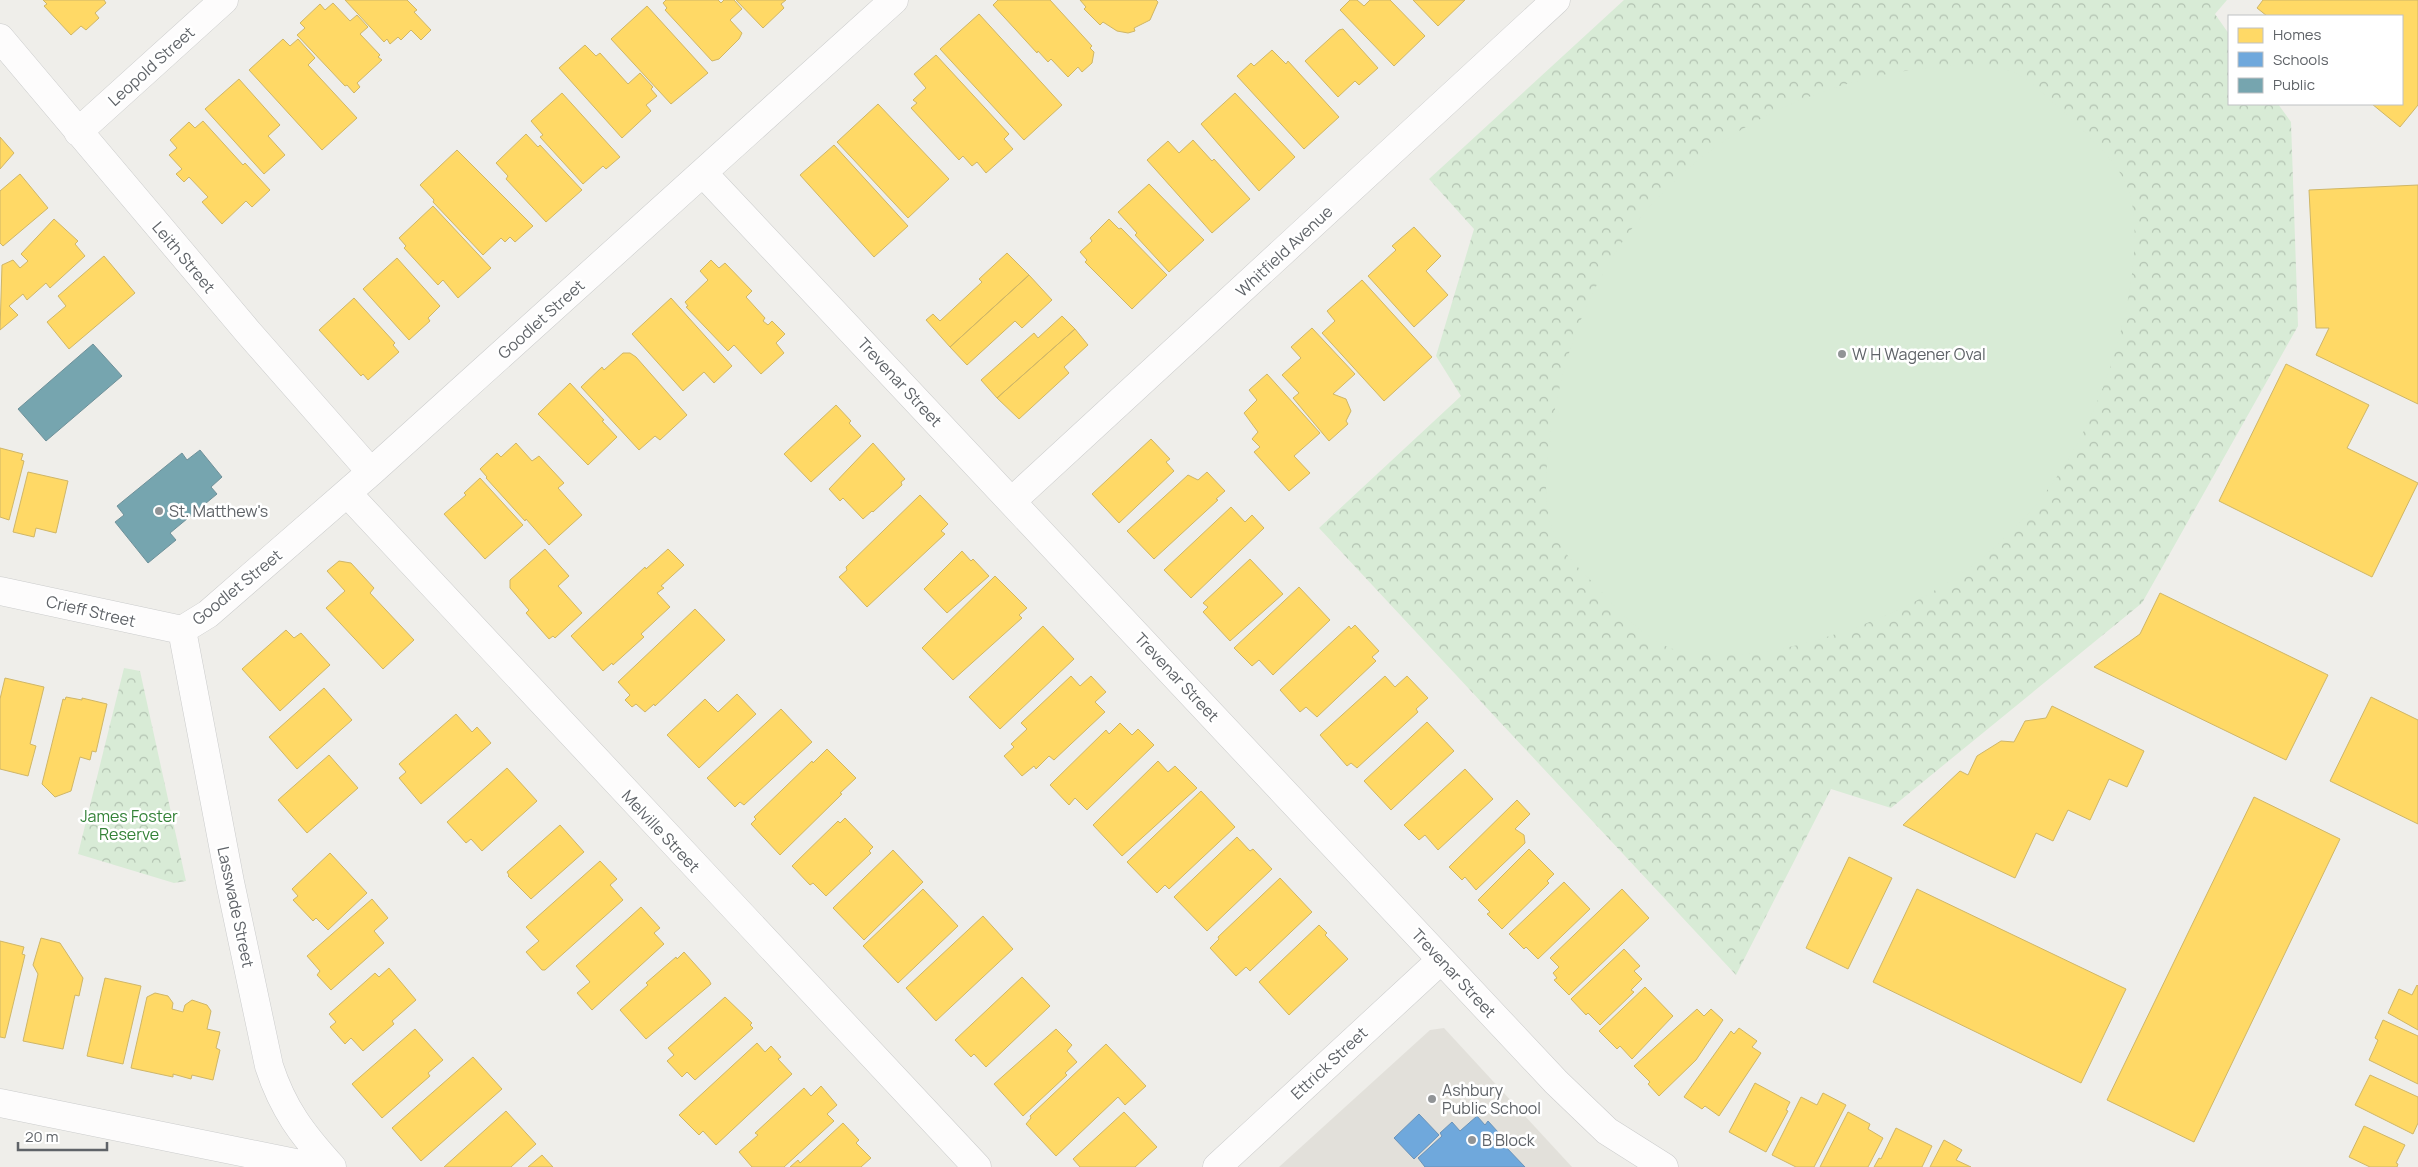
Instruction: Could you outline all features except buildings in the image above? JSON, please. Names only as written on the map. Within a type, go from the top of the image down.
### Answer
[{"type":"street","name":"Leopold Street","points":[[78,132],[224,0]]},
{"type":"street","name":"Goodlet Street","points":[[182,630],[208,614],[371,472],[894,0]]},
{"type":"street","name":"Whitfield Avenue","points":[[1012,501],[1556,0]]},
{"type":"street","name":"Leith Street","points":[[0,38],[78,132],[371,472]]},
{"type":"street","name":"Trevenar Street","points":[[703,173],[1556,1082],[1600,1125],[1636,1151],[1664,1167]]},
{"type":"street","name":"Melville Street","points":[[347,493],[977,1167]]},
{"type":"street","name":"Crieff Street","points":[[0,591],[182,630]]},
{"type":"street","name":"Lasswade Street","points":[[182,630],[230,882],[269,1066],[277,1090],[289,1115],[332,1167]]},
{"type":"street","name":"Ettrick Street","points":[[1217,1167],[1441,960]]},
{"type":"street","points":[[0,1103],[315,1167]]},
{"type":"shaded area","name":"Ashbury Public School","points":[[1444,1028],[1572,1167],[1279,1167],[1430,1030]]},
{"type":"green space","points":[[1624,0],[2227,0],[2215,14],[2228,33],[2228,105],[2279,105],[2291,122],[2298,326],[2142,603],[1891,808],[1831,789],[1736,975],[1319,528],[1461,396],[1436,356],[1474,229],[1429,179]]},
{"type":"green space","name":"W H Wagener Oval","points":[[1956,65],[1977,65],[2007,70],[2030,82],[2101,149],[2117,168],[2127,186],[2134,215],[2135,232],[2133,267],[2128,300],[2108,375],[2085,430],[2056,479],[2021,522],[1980,559],[1933,591],[1880,618],[1820,639],[1770,651],[1734,655],[1699,655],[1670,648],[1658,642],[1635,626],[1569,557],[1555,536],[1547,505],[1548,450],[1557,399],[1578,327],[1609,264],[1648,208],[1696,162],[1752,124],[1814,95],[1883,75]]},
{"type":"green space","name":"James Foster Reserve","points":[[124,668],[140,671],[186,881],[174,883],[78,854]]},
{"type":"place","name":"W H Wagener Oval","points":[[1842,354]]},
{"type":"place","name":"St. Matthew's","points":[[159,511]]},
{"type":"place","name":"Ashbury Public School","points":[[1432,1099]]},
{"type":"place","name":"B Block","points":[[1472,1140]]}]
